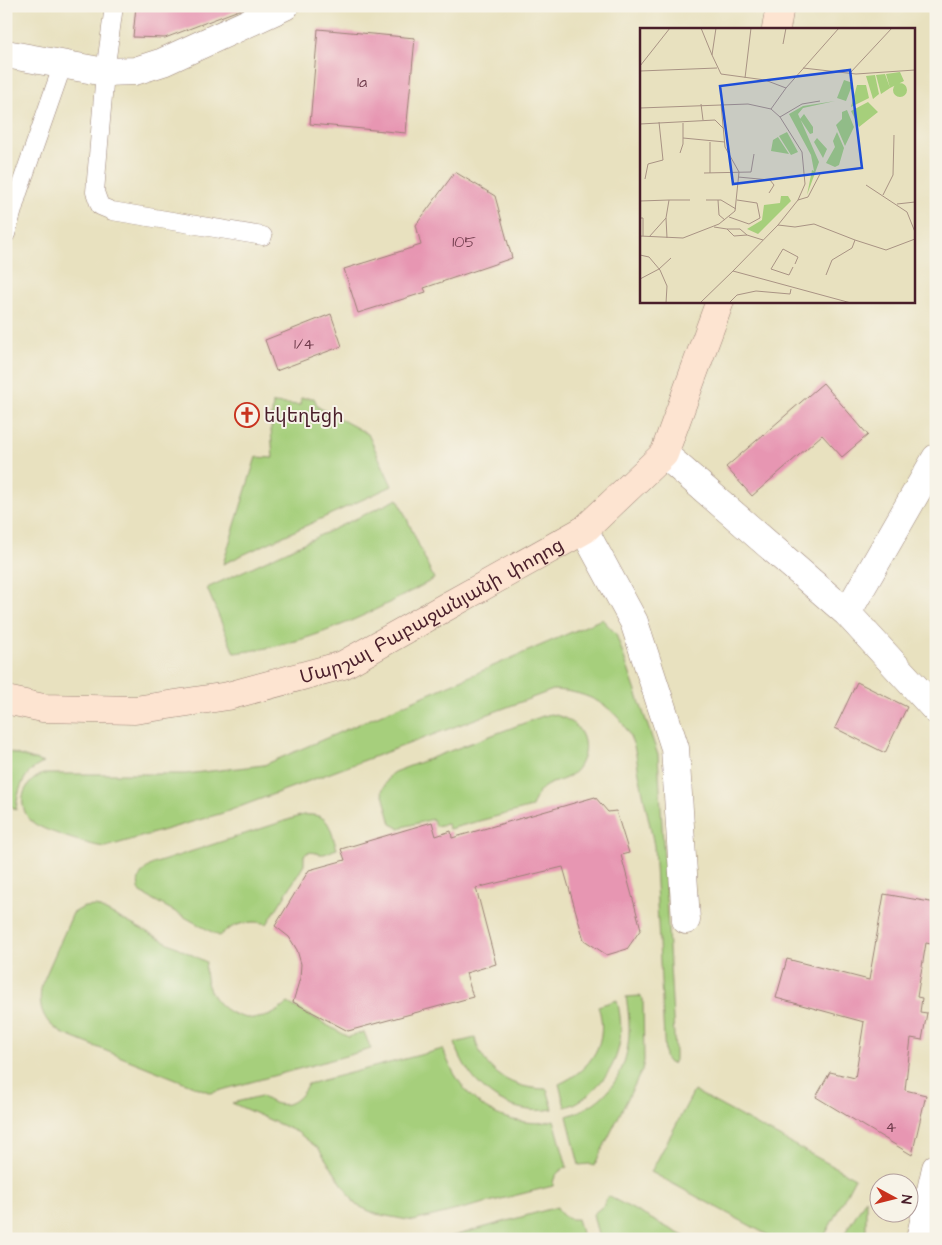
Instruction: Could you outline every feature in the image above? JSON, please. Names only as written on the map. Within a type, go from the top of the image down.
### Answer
[{"type":"main road","points":[[776,28],[780,6]]},
{"type":"main road","name":"Մարշալ Բաբաջանյանի փողոց","points":[[6,700],[43,708],[135,710],[228,696],[343,664],[584,530],[664,454],[720,302]]},
{"type":"street","points":[[6,54],[105,72],[135,71],[163,62],[284,6]]},
{"type":"street","points":[[664,454],[847,613],[936,710]]},
{"type":"street","points":[[847,613],[936,458]]},
{"type":"street","points":[[584,530],[634,622],[675,748],[686,920]]},
{"type":"street","points":[[920,1239],[936,1168]]},
{"type":"lane","points":[[114,6],[105,72],[95,192],[100,206],[112,211],[262,236]]},
{"type":"lane","points":[[6,234],[18,193],[63,64]]},
{"type":"green space","points":[[301,398],[314,398],[318,407],[368,434],[392,486],[223,564],[256,457],[273,458],[271,429],[273,403],[300,405]]},
{"type":"green space","points":[[398,499],[434,579],[386,605],[313,636],[262,649],[234,653],[207,588]]},
{"type":"green space","points":[[602,619],[616,634],[658,755],[675,1053],[673,1064],[669,1063],[665,1058],[654,846],[635,750],[626,729],[619,719],[611,710],[590,698],[566,691],[553,690],[223,813],[106,847],[81,842],[40,827],[29,819],[25,812],[23,796],[26,788],[33,780],[43,774],[185,774],[264,765]]},
{"type":"green space","points":[[551,714],[573,723],[577,727],[584,741],[584,754],[576,771],[566,778],[543,788],[532,807],[449,829],[447,824],[435,826],[433,819],[399,828],[391,824],[382,791],[390,775],[394,772]]},
{"type":"green space","points":[[6,751],[44,763],[37,766],[26,776],[20,788],[16,810],[6,802]]},
{"type":"green space","points":[[303,815],[319,816],[328,823],[337,849],[324,854],[312,852],[304,855],[304,865],[267,924],[248,922],[230,928],[219,936],[141,893],[138,884],[140,876],[153,864]]},
{"type":"green space","points":[[96,906],[206,962],[205,974],[208,986],[220,1005],[230,1012],[252,1018],[264,1017],[274,1013],[288,1003],[348,1037],[364,1032],[371,1049],[211,1093],[64,1034],[51,1025],[43,1014],[40,1000],[42,984],[73,913],[84,907]]},
{"type":"green space","points":[[640,996],[643,999],[644,1061],[642,1070],[594,1166],[589,1164],[579,1165],[567,1116],[586,1108],[601,1097],[613,1084],[621,1070],[629,1035],[626,997]]},
{"type":"green space","points":[[617,1000],[621,1035],[616,1057],[605,1077],[590,1093],[579,1101],[565,1107],[559,1084],[580,1071],[595,1053],[601,1031],[598,1006]]},
{"type":"green space","points":[[475,1038],[485,1061],[493,1070],[502,1077],[523,1086],[547,1089],[553,1109],[536,1110],[520,1108],[505,1103],[480,1085],[469,1072],[455,1043]]},
{"type":"green space","points":[[443,1049],[462,1086],[481,1105],[505,1118],[519,1121],[541,1123],[554,1120],[567,1167],[557,1174],[553,1186],[413,1221],[376,1214],[356,1205],[319,1149],[297,1132],[232,1103],[261,1096],[275,1103],[288,1104],[298,1098],[308,1084]]},
{"type":"green space","points":[[694,1091],[855,1178],[823,1239],[775,1239],[651,1172]]},
{"type":"green space","points":[[608,1196],[689,1239],[599,1239],[593,1214],[603,1206]]},
{"type":"green space","points":[[866,1199],[866,1239],[841,1239]]},
{"type":"green space","points":[[557,1207],[565,1217],[577,1219],[583,1239],[443,1239]]},
{"type":"building","points":[[136,6],[243,6],[244,8],[165,38],[133,37]]},
{"type":"building","points":[[318,29],[415,38],[406,133],[310,124]]},
{"type":"building","points":[[455,172],[495,196],[512,258],[424,288],[426,292],[358,313],[344,269],[421,245],[416,225]]},
{"type":"building","points":[[331,314],[342,346],[276,371],[265,340]]},
{"type":"building","points":[[823,383],[868,435],[842,457],[822,435],[752,496],[726,467]]},
{"type":"building","points":[[857,682],[907,707],[885,753],[835,728]]},
{"type":"building","points":[[595,797],[608,812],[616,811],[629,853],[621,855],[641,929],[627,949],[607,955],[584,940],[563,867],[476,888],[496,964],[466,973],[473,997],[348,1031],[293,1002],[300,978],[301,964],[297,950],[289,937],[275,926],[309,870],[345,860],[341,849],[432,822],[436,836],[451,831],[452,838]]},
{"type":"building","points":[[884,894],[936,903],[936,945],[926,943],[917,997],[922,998],[920,1012],[927,1013],[922,1040],[911,1038],[905,1090],[926,1095],[912,1155],[816,1097],[830,1072],[855,1078],[864,1022],[776,998],[787,959],[869,980]]},
{"type":"place","name":"եկեղեցի","points":[[247,415]]}]
